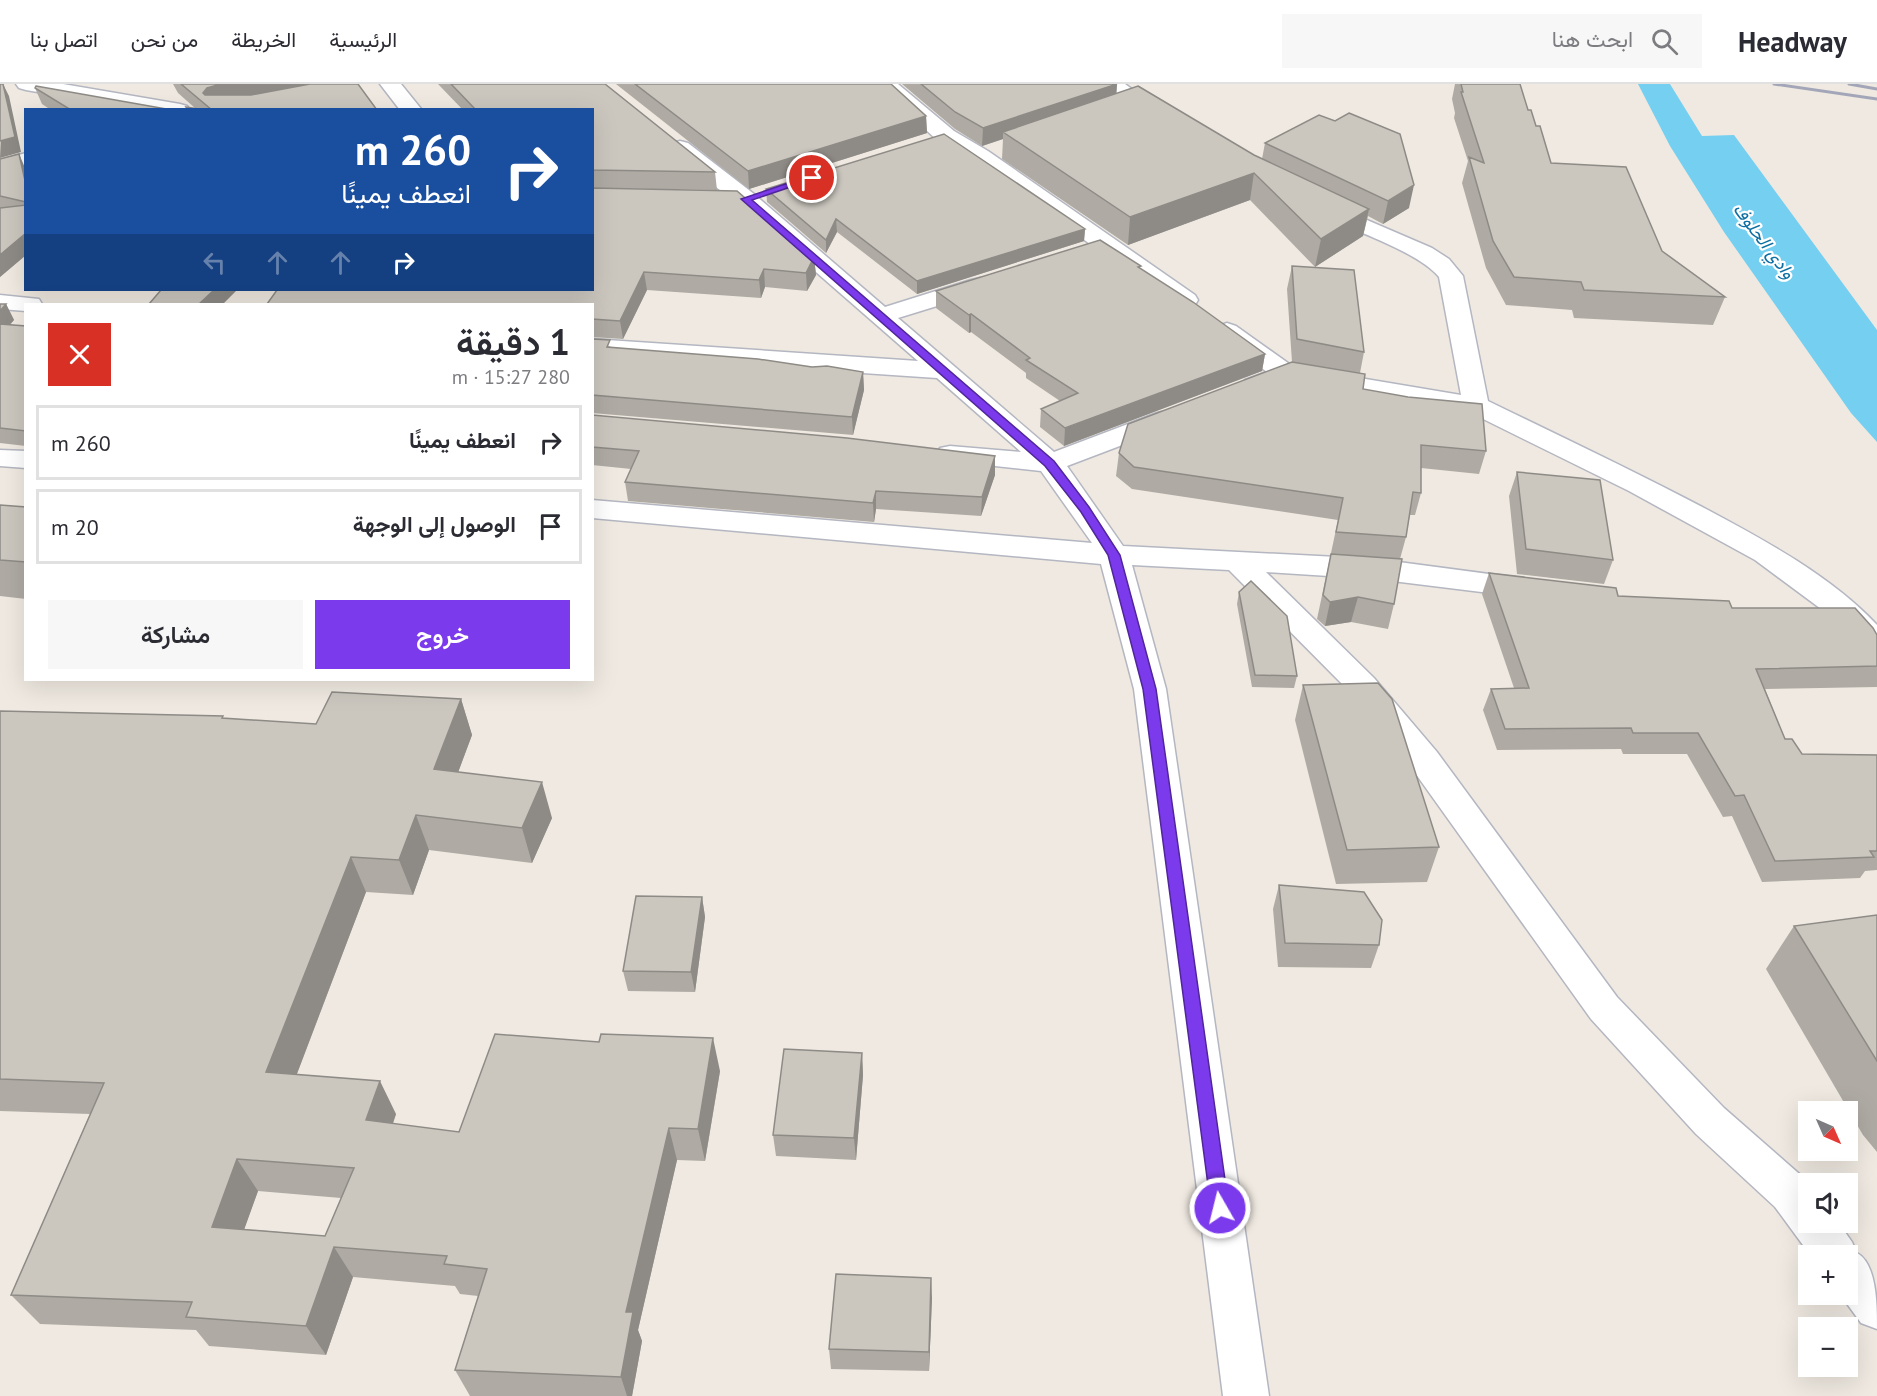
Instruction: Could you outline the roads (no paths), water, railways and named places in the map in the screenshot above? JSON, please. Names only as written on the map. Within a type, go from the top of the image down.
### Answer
[{"type":"street","points":[[26,84],[169,108]]},
{"type":"street","points":[[390,84],[410,108]]},
{"type":"street","points":[[886,84],[935,140],[991,152],[1096,248],[1286,374],[1476,405],[1719,527],[1765,553],[1851,616],[1877,644]]},
{"type":"street","points":[[1112,84],[1174,126]]},
{"type":"street","points":[[1114,110],[1137,103]]},
{"type":"street","points":[[654,127],[757,196],[880,316],[1050,463],[1085,510],[1114,555],[1149,689],[1245,1396]]},
{"type":"street","points":[[0,166],[24,160]]},
{"type":"street","points":[[710,199],[757,196]]},
{"type":"street","points":[[1308,200],[1367,230],[1424,253],[1441,264],[1451,276],[1476,405]]},
{"type":"street","points":[[880,316],[1005,277]]},
{"type":"street","points":[[0,302],[24,304]]},
{"type":"street","points":[[594,347],[944,371]]},
{"type":"street","points":[[1233,394],[1286,374]]},
{"type":"street","points":[[919,452],[1050,463],[1190,410]]},
{"type":"street","points":[[0,458],[24,460]]},
{"type":"street","points":[[594,509],[1114,555],[1376,569],[1554,590]]},
{"type":"street","points":[[1237,561],[1363,686],[1425,761],[1604,1008],[1710,1121],[1790,1193],[1798,1204]]},
{"type":"street","points":[[1807,615],[1851,616]]},
{"type":"street","points":[[1858,1283],[1877,1308]]},
{"type":"water","name":"وادي الحلوف","points":[[1638,84],[1670,84],[1702,136],[1734,135],[1877,330],[1877,442],[1851,413],[1724,232],[1670,146]]},
{"type":"railway","points":[[1774,84],[1877,99]]},
{"type":"railway","points":[[1849,84],[1877,89]]}]
